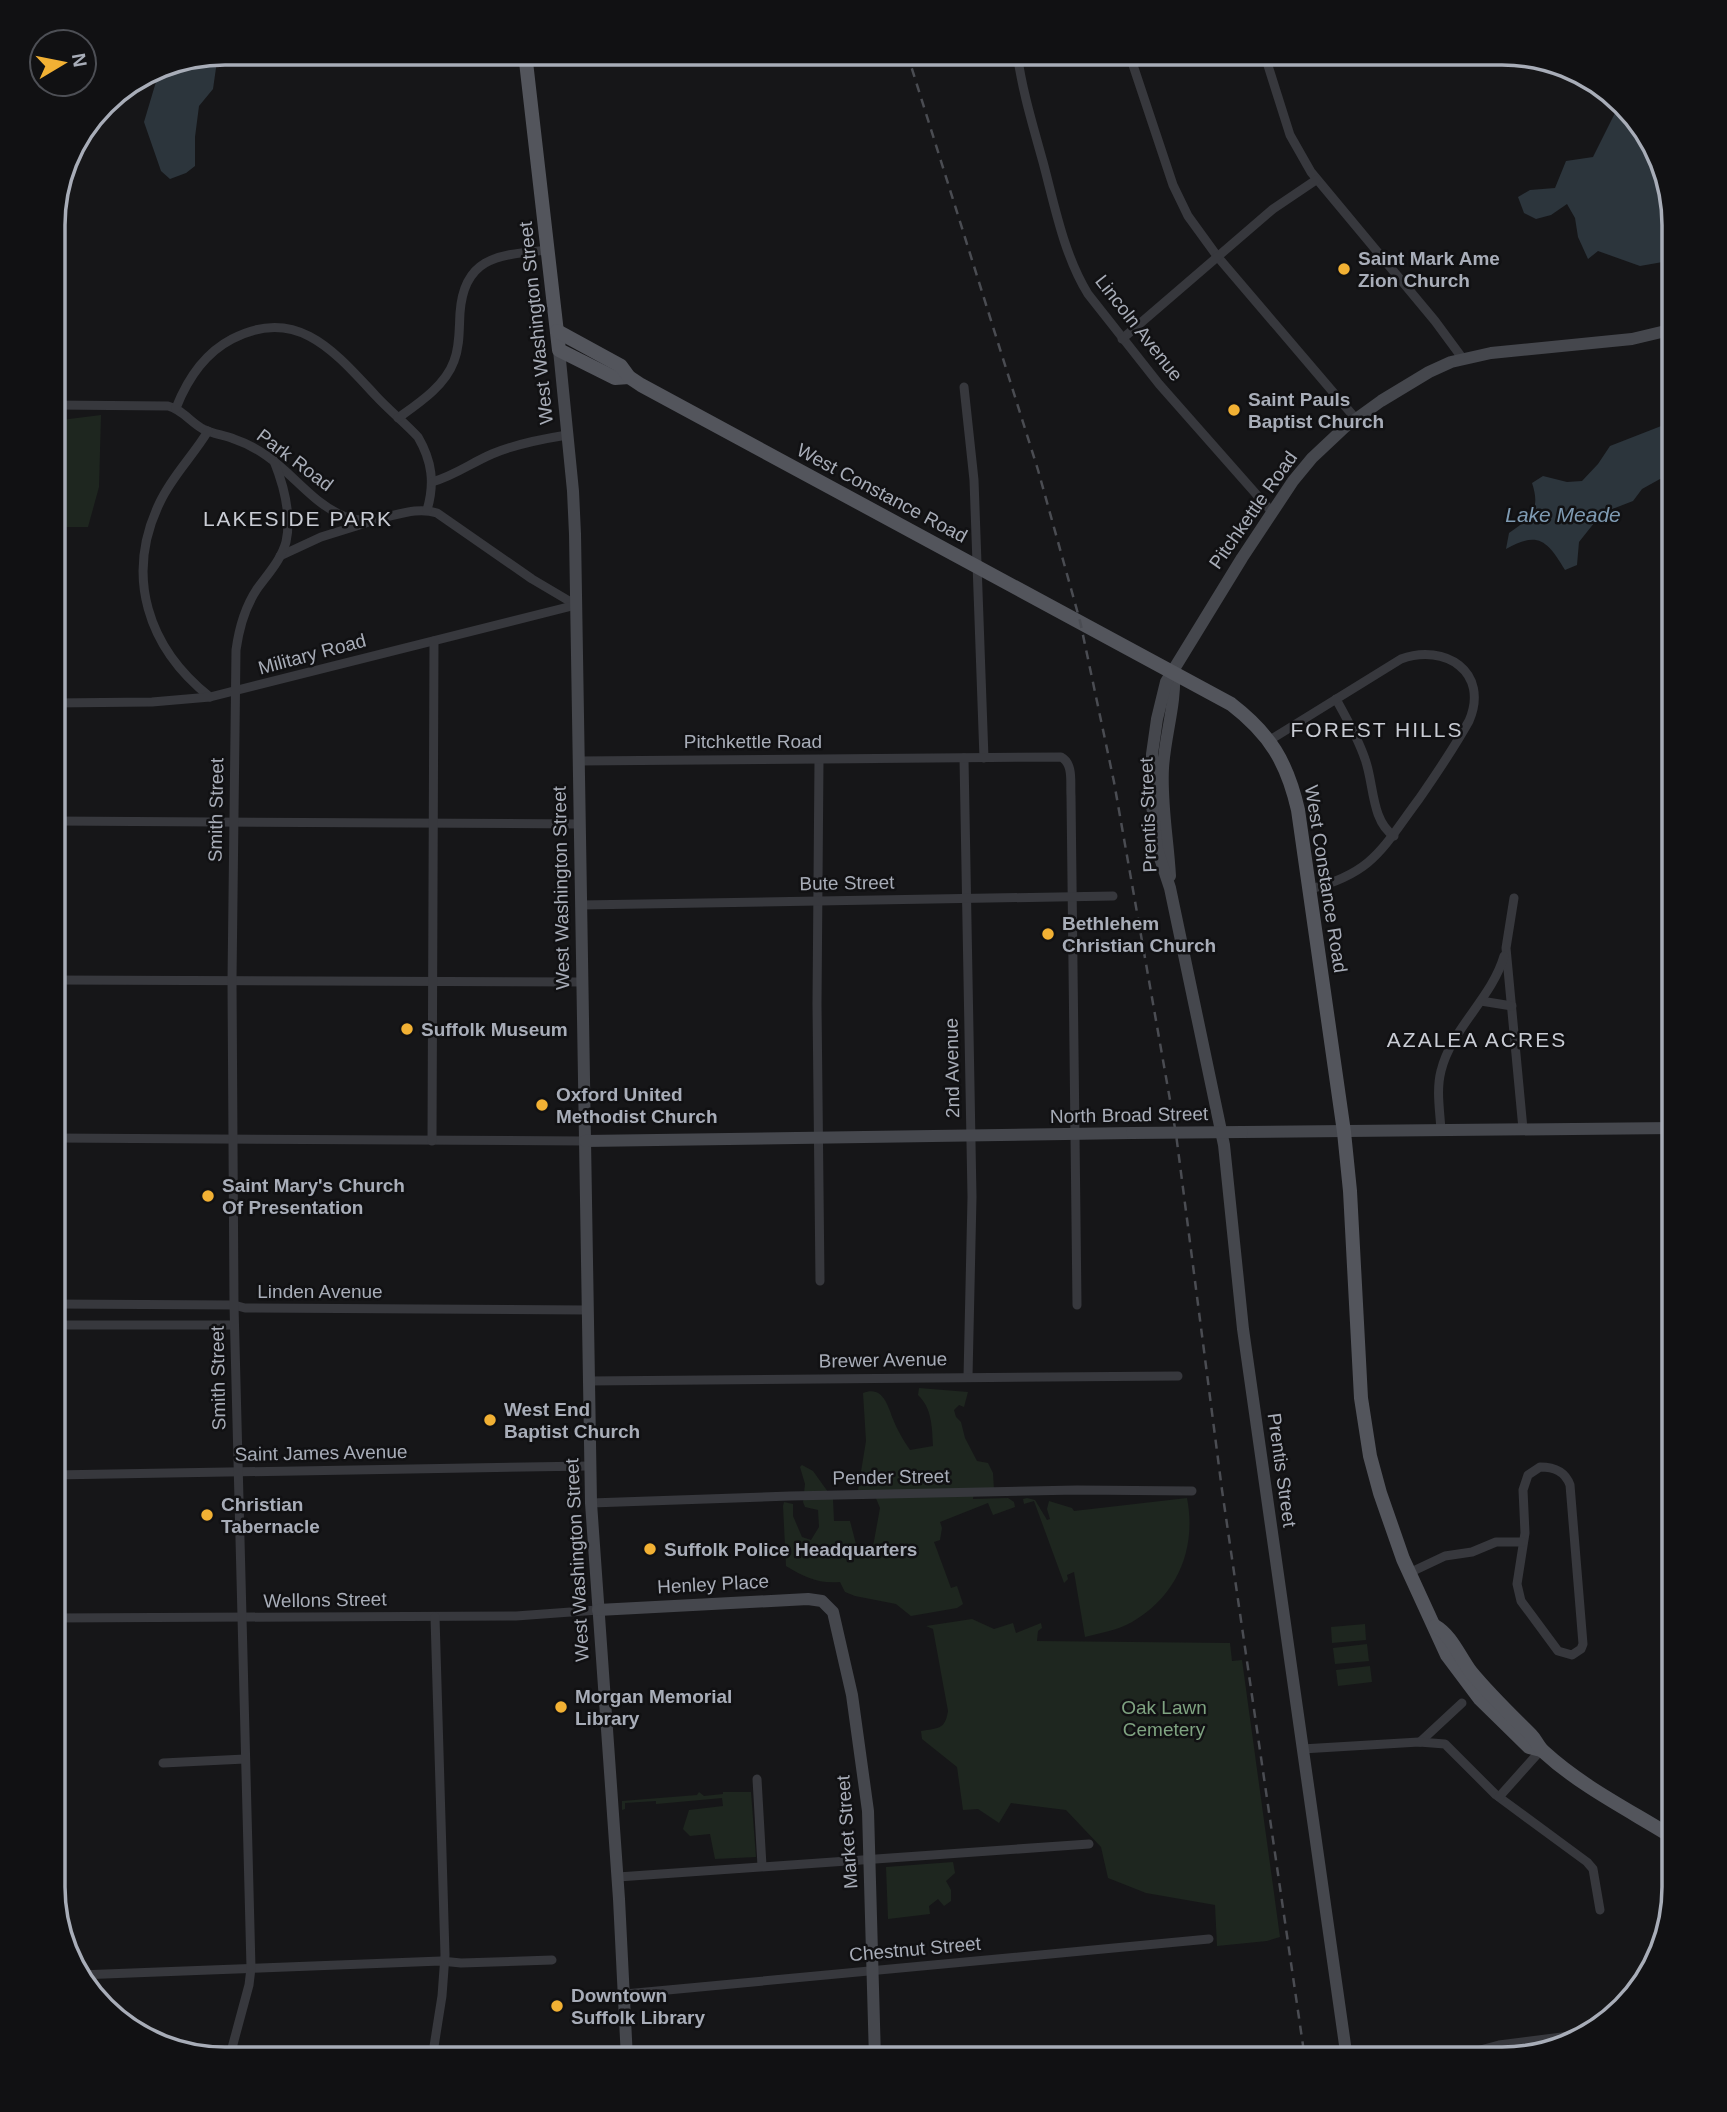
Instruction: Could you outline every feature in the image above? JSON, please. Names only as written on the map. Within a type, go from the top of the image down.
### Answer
[{"type":"main road","name":"West Washington Street","points":[[527,65],[559,350]]},
{"type":"main road","name":"West Constance Road","points":[[557,331],[621,366],[629,377],[1174,671],[1231,704],[1270,740],[1287,772],[1293,791],[1310,889],[1345,1132],[1364,1424],[1380,1493],[1409,1573],[1435,1626],[1437,1636],[1447,1655],[1480,1699],[1530,1747],[1541,1750],[1587,1784],[1662,1831]]},
{"type":"main road","name":"West Constance Road","points":[[559,350],[615,378],[629,377]]},
{"type":"street","name":"Lincoln Avenue","points":[[1019,65],[1072,262],[1088,294],[1122,339],[1272,512]]},
{"type":"street","points":[[1133,65],[1175,192],[1188,216],[1217,256],[1356,419]]},
{"type":"street","points":[[1268,65],[1290,135],[1316,180],[1464,359]]},
{"type":"street","points":[[1122,339],[1273,209],[1316,180]]},
{"type":"street","points":[[398,418],[433,390],[451,368],[458,348],[461,300],[464,289],[477,268],[485,261],[503,255],[548,250]]},
{"type":"street","points":[[65,405],[168,405],[176,408],[197,369],[226,342],[256,329],[285,327],[299,331],[321,343],[418,437],[430,462],[432,482],[427,510],[441,514],[532,579],[576,605]]},
{"type":"street","name":"Pitchkettle Road","points":[[1174,671],[1180,656],[1272,512],[1312,458],[1381,401],[1429,372],[1464,359],[1491,353],[1632,340],[1662,332]]},
{"type":"street","name":"West Washington Street","points":[[559,350],[573,499],[576,605],[591,1503],[618,1877],[627,2047]]},
{"type":"street","points":[[964,387],[974,481],[984,758]]},
{"type":"street","name":"Park Road","points":[[176,408],[208,431],[248,444],[274,461],[323,504],[342,516],[371,521],[413,509],[427,510]]},
{"type":"street","points":[[208,431],[159,503],[147,540],[144,564],[147,602],[157,636],[178,668],[210,697]]},
{"type":"street","points":[[432,482],[447,478],[493,453],[567,435]]},
{"type":"street","points":[[274,461],[285,495],[287,512],[286,543],[280,556]]},
{"type":"street","points":[[280,556],[321,537],[371,521]]},
{"type":"street","name":"Smith Street","points":[[232,2047],[251,1968],[234,1325],[232,981],[236,650],[241,622],[257,589],[280,556]]},
{"type":"street","name":"Military Road","points":[[65,703],[152,702],[210,697],[576,605]]},
{"type":"street","points":[[432,1141],[434,640]]},
{"type":"street","points":[[1270,740],[1401,659],[1412,655],[1436,654],[1448,657],[1458,664],[1470,679],[1475,701],[1469,722],[1394,836],[1379,854],[1357,870],[1335,882],[1310,889]]},
{"type":"street","name":"Prentis Street","points":[[1174,671],[1166,682],[1157,719],[1151,786],[1157,849],[1170,888],[1220,1124],[1243,1329],[1345,2047]]},
{"type":"street","points":[[1336,699],[1349,721],[1366,762],[1379,818],[1383,827],[1394,836]]},
{"type":"street","name":"Pitchkettle Road","points":[[579,761],[1061,757],[1069,763],[1072,897]]},
{"type":"street","name":"2nd Avenue","points":[[964,758],[971,1137],[968,1377]]},
{"type":"street","points":[[818,760],[820,1281]]},
{"type":"street","points":[[65,821],[580,824]]},
{"type":"street","points":[[1072,897],[1077,1305]]},
{"type":"street","name":"Bute Street","points":[[581,905],[1113,897]]},
{"type":"street","points":[[1441,1131],[1438,1086],[1444,1060],[1495,979],[1506,948],[1514,898]]},
{"type":"street","points":[[1506,948],[1523,1129]]},
{"type":"street","points":[[65,980],[582,982]]},
{"type":"street","points":[[1481,1000],[1512,1006]]},
{"type":"street","name":"North Broad Street","points":[[585,1141],[1662,1128]]},
{"type":"street","points":[[65,1138],[585,1141]]},
{"type":"street","name":"Linden Avenue","points":[[65,1304],[588,1310]]},
{"type":"street","points":[[65,1325],[234,1325]]},
{"type":"street","name":"Brewer Avenue","points":[[589,1381],[1178,1376]]},
{"type":"street","name":"Saint James Avenue","points":[[65,1475],[590,1466]]},
{"type":"street","points":[[1540,1467],[1556,1469],[1563,1473],[1570,1485],[1583,1644],[1577,1653],[1566,1655],[1558,1651],[1521,1601],[1517,1584],[1523,1542],[1524,1483],[1534,1470],[1540,1467]]},
{"type":"street","name":"Pender Street","points":[[591,1503],[1090,1490],[1192,1491]]},
{"type":"street","points":[[1409,1573],[1445,1556],[1472,1552],[1496,1542],[1523,1542]]},
{"type":"street","name":"Henley Place","points":[[598,1611],[808,1599],[828,1605]]},
{"type":"street","name":"Market Street","points":[[828,1605],[836,1620],[852,1695],[868,1811],[875,2047]]},
{"type":"street","name":"Wellons Street","points":[[65,1618],[526,1616],[598,1611]]},
{"type":"street","points":[[434,2047],[445,1961],[435,1617]]},
{"type":"street","points":[[1419,1742],[1462,1703]]},
{"type":"street","points":[[1302,1749],[1419,1742],[1445,1744],[1499,1797],[1587,1862],[1593,1869],[1600,1910]]},
{"type":"street","points":[[1499,1797],[1541,1750]]},
{"type":"street","points":[[163,1763],[245,1759]]},
{"type":"street","points":[[757,1779],[762,1866]]},
{"type":"street","points":[[618,1877],[1088,1844]]},
{"type":"street","name":"Chestnut Street","points":[[625,1994],[1209,1939]]},
{"type":"street","points":[[91,1975],[445,1961],[461,1963],[552,1960]]},
{"type":"street","points":[[1492,2047],[1556,2038]]},
{"type":"green space","points":[[101,415],[99,487],[88,527],[65,527],[65,420]]},
{"type":"green space","points":[[919,1388],[968,1392],[964,1407],[959,1405],[954,1410],[977,1461],[988,1463],[993,1473],[994,1490],[974,1490],[973,1499],[1008,1498],[1014,1502],[1015,1507],[993,1515],[988,1503],[940,1522],[940,1540],[934,1542],[951,1588],[957,1586],[963,1604],[957,1608],[911,1616],[896,1604],[855,1596],[845,1592],[840,1582],[812,1579],[786,1566],[783,1506],[784,1502],[793,1504],[793,1516],[802,1537],[811,1540],[819,1527],[818,1510],[805,1507],[803,1502],[805,1484],[800,1467],[802,1465],[813,1471],[833,1499],[834,1521],[850,1521],[857,1548],[872,1552],[880,1508],[873,1491],[858,1490],[866,1441],[863,1393],[875,1392],[884,1398],[910,1450],[933,1446],[930,1418],[923,1400],[918,1395]]},
{"type":"green space","points":[[1187,1498],[1189,1535],[1186,1553],[1172,1585],[1161,1599],[1132,1622],[1085,1637],[1074,1572],[1067,1575],[1068,1579],[1064,1583],[1034,1501],[1024,1504],[1023,1499],[1035,1500],[1047,1520],[1050,1519],[1047,1509],[1049,1501],[1074,1511]]},
{"type":"green space","name":"Oak Lawn Cemetery","points":[[972,1619],[994,1629],[1013,1623],[1016,1633],[1041,1623],[1037,1641],[1230,1643],[1232,1661],[1242,1660],[1280,1937],[1267,1941],[1217,1946],[1215,1905],[1146,1893],[1108,1878],[1101,1847],[1066,1810],[1011,1803],[999,1823],[978,1809],[963,1810],[957,1767],[922,1739],[921,1731],[943,1725],[948,1711],[933,1629],[926,1626]]},
{"type":"green space","points":[[1365,1624],[1366,1640],[1332,1643],[1331,1627]]},
{"type":"green space","points":[[1367,1644],[1369,1661],[1335,1664],[1333,1648]]},
{"type":"green space","points":[[1370,1666],[1372,1682],[1338,1686],[1336,1670]]},
{"type":"green space","points":[[699,1792],[704,1796],[723,1792],[751,1792],[756,1857],[715,1859],[710,1834],[690,1836],[683,1829],[689,1810],[723,1806],[722,1798],[656,1804],[656,1801],[625,1803],[625,1809],[622,1810],[622,1801],[697,1795]]},
{"type":"green space","points":[[953,1862],[955,1873],[946,1881],[951,1890],[951,1901],[944,1906],[938,1899],[929,1906],[930,1914],[888,1919],[886,1867]]},
{"type":"water","points":[[216,65],[213,89],[199,106],[195,166],[170,179],[161,171],[144,122],[157,80],[193,68]]},
{"type":"water","points":[[1615,112],[1635,136],[1654,173],[1661,204],[1662,262],[1640,266],[1598,251],[1588,259],[1578,237],[1575,218],[1567,204],[1551,215],[1536,219],[1524,213],[1518,197],[1530,190],[1555,188],[1566,161],[1593,157]]},
{"type":"water","name":"Lake Meade","points":[[1662,426],[1662,479],[1642,489],[1633,501],[1602,513],[1579,542],[1577,565],[1565,570],[1547,545],[1534,540],[1526,540],[1506,549],[1509,533],[1528,518],[1534,507],[1532,483],[1543,476],[1567,482],[1582,481],[1610,446]]},
{"type":"railway","points":[[911,65],[1038,470],[1080,621],[1114,782],[1176,1134],[1222,1490],[1303,2047]]},
{"type":"place","name":"Saint Mark Ame Zion Church","points":[[1344,269]]},
{"type":"place","name":"Saint Pauls Baptist Church","points":[[1234,410]]},
{"type":"place","name":"Bethlehem Christian Church","points":[[1048,934]]},
{"type":"place","name":"Suffolk Museum","points":[[407,1029]]},
{"type":"place","name":"Oxford United Methodist Church","points":[[542,1105]]},
{"type":"place","name":"Saint Mary's Church Of Presentation","points":[[208,1196]]},
{"type":"place","name":"West End Baptist Church","points":[[490,1420]]},
{"type":"place","name":"Christian Tabernacle","points":[[207,1515]]},
{"type":"place","name":"Suffolk Police Headquarters","points":[[650,1549]]},
{"type":"place","name":"Morgan Memorial Library","points":[[561,1707]]},
{"type":"place","name":"Downtown Suffolk Library","points":[[557,2006]]},
{"type":"district","name":"LAKESIDE PARK","points":[[298,518]]},
{"type":"district","name":"FOREST HILLS","points":[[1377,729]]},
{"type":"district","name":"AZALEA ACRES","points":[[1477,1039]]}]
